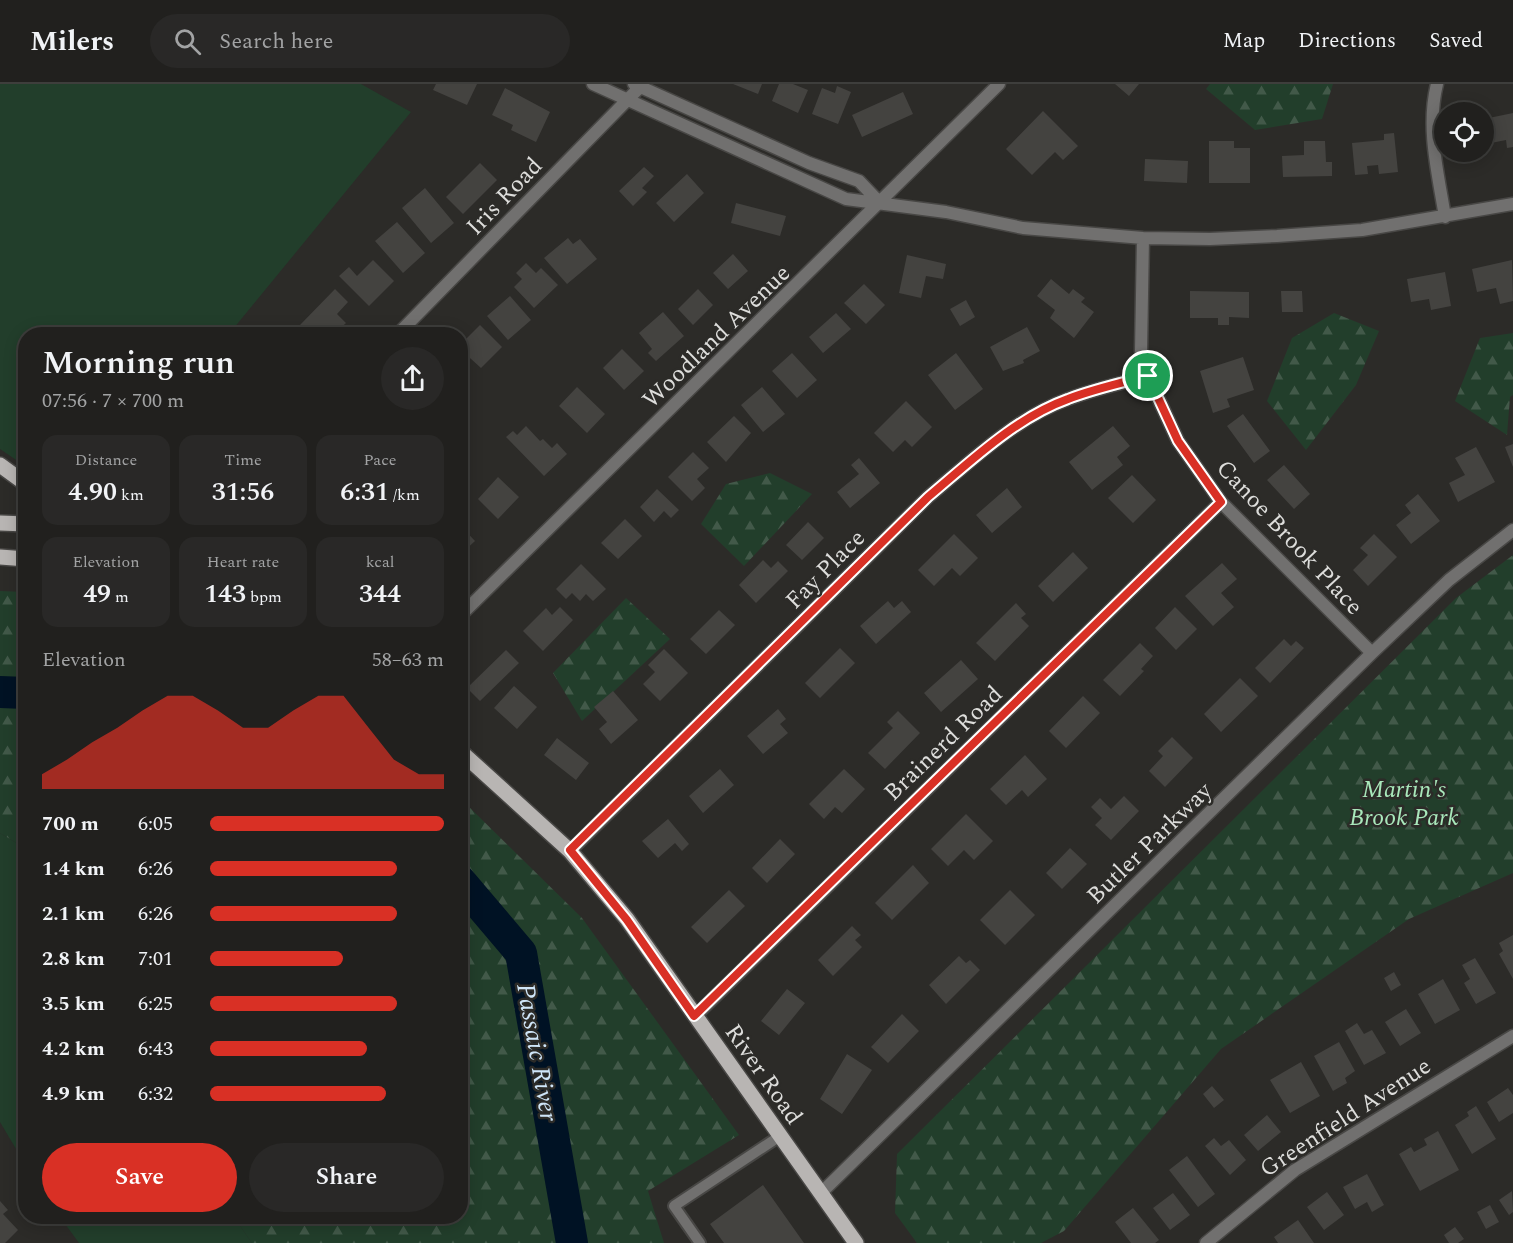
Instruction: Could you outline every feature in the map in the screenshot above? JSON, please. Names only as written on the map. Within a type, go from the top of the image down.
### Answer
[{"type":"main road","points":[[0,465],[18,478]]},
{"type":"main road","points":[[0,523],[18,524]]},
{"type":"main road","points":[[0,557],[18,558]]},
{"type":"main road","name":"River Road","points":[[468,758],[570,850],[627,920],[856,1243]]},
{"type":"street","points":[[593,84],[846,199],[946,212],[1023,228],[1143,238],[1210,239],[1278,236],[1362,230],[1513,204]]},
{"type":"street","name":"Woodland Avenue","points":[[468,608],[999,84]]},
{"type":"street","points":[[1437,84],[1432,119],[1433,143],[1445,217]]},
{"type":"street","points":[[637,86],[809,163],[860,181],[879,202]]},
{"type":"street","name":"Iris Road","points":[[405,327],[637,86]]},
{"type":"street","name":"Canoe Brook Place","points":[[1143,238],[1141,351],[1148,376],[1178,441],[1221,502],[1372,654]]},
{"type":"street","name":"Fay Place","points":[[570,850],[928,497],[1001,437],[1066,399],[1148,376]]},
{"type":"street","name":"Brainerd Road","points":[[694,1016],[1221,502]]},
{"type":"street","name":"Butler Parkway","points":[[821,1193],[1449,580],[1513,530]]},
{"type":"street","name":"Greenfield Avenue","points":[[1206,1243],[1295,1170],[1513,1036]]},
{"type":"lane","points":[[700,1243],[674,1206],[780,1136]]},
{"type":"green space","points":[[0,84],[361,84],[411,112],[235,327],[18,327],[18,461],[0,449]]},
{"type":"green space","points":[[1210,84],[1333,84],[1322,119],[1255,130],[1206,89]]},
{"type":"green space","points":[[1334,313],[1379,331],[1356,385],[1306,450],[1267,401],[1292,338]]},
{"type":"green space","points":[[1513,333],[1513,395],[1510,397],[1507,435],[1455,401],[1480,338]]},
{"type":"green space","points":[[770,473],[812,494],[744,566],[701,524],[726,484]]},
{"type":"green space","name":"Martin's Brook Park","points":[[1513,555],[1513,873],[1409,919],[1221,1049],[1064,1231],[1041,1243],[917,1243],[895,1213],[897,1154],[1456,598]]},
{"type":"green space","points":[[0,591],[18,592],[18,844],[0,833]]},
{"type":"green space","points":[[626,598],[670,639],[582,721],[553,673]]},
{"type":"green space","points":[[468,806],[582,918],[739,1135],[648,1191],[664,1243],[252,1243],[239,1224],[468,1224]]},
{"type":"green space","points":[[0,833],[18,844],[18,1152],[0,1122]]},
{"type":"green space","points":[[65,1224],[239,1224],[252,1243],[79,1243]]},
{"type":"building","points":[[436,84],[477,84],[467,105],[433,90]]},
{"type":"building","points":[[733,84],[762,84],[758,94]]},
{"type":"building","points":[[779,84],[793,84],[808,90],[798,113],[772,101]]},
{"type":"building","points":[[1115,84],[1139,84],[1129,96]]},
{"type":"building","points":[[837,86],[851,92],[838,124],[812,114],[822,88],[835,93]]},
{"type":"building","points":[[505,88],[550,112],[536,142],[511,130],[513,125],[492,115]]},
{"type":"building","points":[[903,92],[913,114],[862,137],[852,115]]},
{"type":"building","points":[[1043,111],[1078,146],[1063,160],[1055,152],[1032,175],[1006,149]]},
{"type":"building","points":[[1513,113],[1513,147],[1507,148],[1506,140],[1494,142],[1494,117]]},
{"type":"building","points":[[1394,133],[1398,172],[1379,174],[1378,165],[1367,166],[1368,174],[1355,175],[1352,143],[1384,140],[1384,134]]},
{"type":"building","points":[[1209,141],[1234,141],[1234,148],[1250,148],[1250,183],[1209,183]]},
{"type":"building","points":[[1304,141],[1325,141],[1326,162],[1332,162],[1332,176],[1283,177],[1282,156],[1304,155]]},
{"type":"building","points":[[1145,159],[1188,161],[1187,183],[1144,181]]},
{"type":"building","points":[[480,163],[497,180],[463,214],[446,197]]},
{"type":"building","points":[[644,167],[654,176],[642,188],[647,192],[633,206],[619,191]]},
{"type":"building","points":[[687,174],[704,193],[674,222],[656,203]]},
{"type":"building","points":[[425,188],[454,223],[431,243],[402,208]]},
{"type":"building","points":[[736,203],[786,216],[780,236],[731,223]]},
{"type":"building","points":[[397,222],[425,253],[403,273],[375,241]]},
{"type":"building","points":[[568,238],[573,244],[580,239],[597,259],[567,284],[544,258]]},
{"type":"building","points":[[733,254],[748,271],[728,289],[713,273]]},
{"type":"building","points":[[907,255],[946,264],[943,279],[926,276],[921,298],[899,293]]},
{"type":"building","points":[[373,260],[394,281],[369,306],[339,276],[349,267],[357,276]]},
{"type":"building","points":[[1512,260],[1513,301],[1500,304],[1496,288],[1477,292],[1472,269]]},
{"type":"building","points":[[526,263],[536,273],[541,268],[558,285],[534,308],[514,287],[522,279],[516,273]]},
{"type":"building","points":[[1445,272],[1451,306],[1431,310],[1429,299],[1411,302],[1407,279]]},
{"type":"building","points":[[1051,279],[1069,294],[1073,289],[1085,298],[1081,302],[1094,312],[1074,338],[1050,318],[1055,310],[1037,296]]},
{"type":"building","points":[[864,284],[885,305],[866,324],[844,303]]},
{"type":"building","points":[[335,289],[348,302],[337,314],[346,323],[342,327],[302,327],[300,325]]},
{"type":"building","points":[[698,289],[713,305],[693,325],[678,309]]},
{"type":"building","points":[[1190,291],[1249,292],[1249,318],[1229,317],[1229,325],[1218,325],[1218,318],[1190,318]]},
{"type":"building","points":[[1281,291],[1302,291],[1303,312],[1282,312]]},
{"type":"building","points":[[510,296],[531,320],[508,340],[487,316]]},
{"type":"building","points":[[966,300],[975,317],[960,326],[950,309]]},
{"type":"building","points":[[663,312],[684,336],[656,361],[648,353],[652,349],[639,333]]},
{"type":"building","points":[[836,313],[851,329],[823,353],[809,337]]},
{"type":"building","points":[[480,325],[502,347],[481,368],[468,356],[468,337]]},
{"type":"building","points":[[1027,327],[1040,351],[1023,360],[1024,363],[1003,371],[990,347]]},
{"type":"building","points":[[622,349],[644,371],[624,390],[603,368]]},
{"type":"building","points":[[792,353],[817,380],[797,398],[772,371]]},
{"type":"building","points":[[956,353],[983,389],[955,410],[928,375]]},
{"type":"building","points":[[1243,357],[1254,390],[1227,399],[1230,407],[1213,413],[1200,371]]},
{"type":"building","points":[[577,387],[605,414],[587,433],[559,406]]},
{"type":"building","points":[[762,387],[785,414],[763,432],[741,405]]},
{"type":"building","points":[[906,401],[932,427],[912,447],[905,440],[893,452],[874,433]]},
{"type":"building","points":[[1243,414],[1270,451],[1254,463],[1227,426]]},
{"type":"building","points":[[734,416],[751,433],[726,462],[707,442]]},
{"type":"building","points":[[526,426],[540,441],[543,439],[552,448],[557,443],[567,454],[544,476],[506,437],[513,431],[517,435]]},
{"type":"building","points":[[1113,426],[1130,446],[1117,457],[1123,465],[1092,490],[1069,462]]},
{"type":"building","points":[[1513,444],[1513,467],[1505,447]]},
{"type":"building","points":[[1476,447],[1495,482],[1458,502],[1449,483],[1465,475],[1455,458]]},
{"type":"building","points":[[693,452],[709,468],[697,479],[705,488],[692,501],[668,477]]},
{"type":"building","points":[[859,458],[880,483],[850,508],[837,492],[859,474],[851,465]]},
{"type":"building","points":[[1284,465],[1310,494],[1294,509],[1267,480]]},
{"type":"building","points":[[1132,475],[1156,500],[1133,523],[1108,498]]},
{"type":"building","points":[[498,477],[519,497],[498,519],[478,499]]},
{"type":"building","points":[[1007,488],[1022,507],[992,533],[976,515]]},
{"type":"building","points":[[657,489],[679,510],[671,518],[664,511],[654,522],[640,507]]},
{"type":"building","points":[[1418,494],[1440,521],[1411,544],[1396,525],[1411,513],[1405,505]]},
{"type":"building","points":[[625,519],[642,536],[618,559],[601,543]]},
{"type":"building","points":[[808,522],[824,538],[802,560],[786,545]]},
{"type":"building","points":[[468,534],[475,541],[468,548]]},
{"type":"building","points":[[954,534],[978,558],[960,576],[952,568],[934,586],[918,570]]},
{"type":"building","points":[[1374,534],[1397,557],[1368,586],[1353,570],[1368,555],[1360,548]]},
{"type":"building","points":[[1073,552],[1088,568],[1053,602],[1038,586]]},
{"type":"building","points":[[763,560],[771,568],[778,561],[788,571],[756,603],[739,585]]},
{"type":"building","points":[[1222,563],[1237,579],[1221,593],[1234,607],[1213,626],[1185,596]]},
{"type":"building","points":[[581,564],[606,589],[593,601],[586,594],[580,601],[572,593],[566,599],[556,589]]},
{"type":"building","points":[[888,601],[894,608],[902,601],[911,612],[876,644],[860,626]]},
{"type":"building","points":[[1016,603],[1026,614],[1021,618],[1029,626],[995,661],[976,643]]},
{"type":"building","points":[[560,607],[573,620],[543,651],[523,631],[546,608],[552,615]]},
{"type":"building","points":[[1175,607],[1197,629],[1176,650],[1155,628]]},
{"type":"building","points":[[719,610],[735,625],[706,654],[690,639]]},
{"type":"building","points":[[1284,639],[1291,646],[1296,641],[1304,648],[1270,683],[1255,668]]},
{"type":"building","points":[[1140,643],[1153,656],[1141,669],[1144,671],[1120,696],[1103,680]]},
{"type":"building","points":[[840,648],[855,663],[820,698],[805,683]]},
{"type":"building","points":[[664,649],[688,673],[660,701],[643,684],[655,672],[648,665]]},
{"type":"building","points":[[506,650],[519,663],[480,701],[468,687]]},
{"type":"building","points":[[961,660],[978,679],[941,712],[924,693]]},
{"type":"building","points":[[1240,678],[1258,696],[1221,732],[1204,714]]},
{"type":"building","points":[[514,686],[537,707],[517,729],[494,708]]},
{"type":"building","points":[[613,691],[638,720],[611,744],[599,729],[607,722],[594,707]]},
{"type":"building","points":[[1083,696],[1100,713],[1066,748],[1049,731]]},
{"type":"building","points":[[778,709],[786,719],[780,724],[788,733],[763,754],[747,736]]},
{"type":"building","points":[[898,711],[920,733],[885,769],[868,753],[893,728],[887,722]]},
{"type":"building","points":[[1172,737],[1193,758],[1165,787],[1149,771],[1163,756],[1158,751]]},
{"type":"building","points":[[557,738],[589,763],[576,780],[544,755]]},
{"type":"building","points":[[1025,755],[1047,779],[1028,797],[1022,790],[1006,805],[990,789]]},
{"type":"building","points":[[720,769],[734,785],[703,813],[689,796]]},
{"type":"building","points":[[844,769],[865,789],[842,813],[835,807],[824,819],[809,804]]},
{"type":"building","points":[[1124,796],[1139,811],[1111,840],[1095,825],[1102,818],[1091,807],[1100,798],[1111,809]]},
{"type":"building","points":[[966,814],[993,841],[974,860],[964,850],[948,866],[931,849]]},
{"type":"building","points":[[668,819],[689,844],[682,851],[675,843],[658,858],[642,841]]},
{"type":"building","points":[[780,839],[795,854],[767,883],[752,868]]},
{"type":"building","points":[[1070,848],[1087,864],[1062,889],[1046,873]]},
{"type":"building","points":[[913,865],[929,883],[892,920],[875,903]]},
{"type":"building","points":[[729,890],[745,906],[707,943],[691,927]]},
{"type":"building","points":[[1010,890],[1035,915],[1005,945],[980,920]]},
{"type":"building","points":[[852,926],[861,935],[855,940],[862,947],[833,976],[818,960]]},
{"type":"building","points":[[1513,935],[1513,979],[1499,954],[1503,951],[1499,943]]},
{"type":"building","points":[[959,956],[966,963],[970,960],[980,970],[946,1004],[929,985]]},
{"type":"building","points":[[1475,958],[1496,993],[1476,1004],[1464,983],[1470,979],[1462,965]]},
{"type":"building","points":[[1394,972],[1401,985],[1391,991],[1384,978]]},
{"type":"building","points":[[1443,979],[1460,1010],[1435,1024],[1418,994]]},
{"type":"building","points":[[787,989],[805,1003],[779,1035],[761,1021]]},
{"type":"building","points":[[1406,1009],[1421,1033],[1400,1046],[1385,1022]]},
{"type":"building","points":[[902,1014],[919,1031],[888,1063],[871,1047]]},
{"type":"building","points":[[1357,1023],[1364,1034],[1372,1030],[1386,1053],[1364,1065],[1345,1031]]},
{"type":"building","points":[[1339,1042],[1355,1071],[1345,1078],[1347,1083],[1333,1091],[1314,1056]]},
{"type":"building","points":[[847,1054],[872,1070],[842,1114],[820,1099]]},
{"type":"building","points":[[1301,1062],[1320,1096],[1290,1113],[1270,1080]]},
{"type":"building","points":[[1212,1086],[1224,1100],[1214,1108],[1203,1094]]},
{"type":"building","points":[[1508,1088],[1513,1095],[1513,1113],[1499,1122],[1487,1102]]},
{"type":"building","points":[[1476,1106],[1496,1139],[1472,1154],[1455,1125],[1469,1116],[1467,1112]]},
{"type":"building","points":[[1267,1115],[1281,1132],[1258,1151],[1244,1135]]},
{"type":"building","points":[[1438,1131],[1459,1170],[1420,1191],[1399,1154],[1411,1147],[1414,1152],[1427,1145],[1424,1139]]},
{"type":"building","points":[[1214,1138],[1221,1146],[1229,1140],[1246,1160],[1230,1175],[1205,1146]]},
{"type":"building","points":[[1187,1156],[1215,1194],[1198,1207],[1169,1170]]},
{"type":"building","points":[[1367,1174],[1384,1205],[1372,1212],[1367,1202],[1355,1209],[1343,1187]]},
{"type":"building","points":[[763,1185],[804,1243],[724,1243],[710,1224]]},
{"type":"building","points":[[1512,1191],[1513,1212],[1509,1215],[1499,1200]]},
{"type":"building","points":[[1327,1192],[1344,1215],[1324,1230],[1307,1207]]},
{"type":"building","points":[[1173,1193],[1190,1215],[1170,1230],[1153,1208]]},
{"type":"building","points":[[0,1201],[8,1210],[3,1214],[18,1230],[5,1243],[0,1243]]},
{"type":"building","points":[[1490,1205],[1499,1222],[1486,1229],[1477,1212]]},
{"type":"building","points":[[1133,1208],[1159,1240],[1155,1243],[1131,1243],[1115,1222]]},
{"type":"building","points":[[1298,1220],[1314,1243],[1278,1243],[1274,1237]]},
{"type":"building","points":[[1455,1227],[1464,1239],[1458,1243],[1449,1243],[1444,1235]]},
{"type":"waterway","name":"Passaic River","points":[[0,692],[18,693]]},
{"type":"waterway","name":"Passaic River","points":[[468,890],[521,953],[572,1243]]},
{"type":"route","points":[[1148,376],[1178,441],[1221,502],[694,1016],[627,920],[570,850],[928,497],[1001,437],[1066,399],[1148,376]]}]
